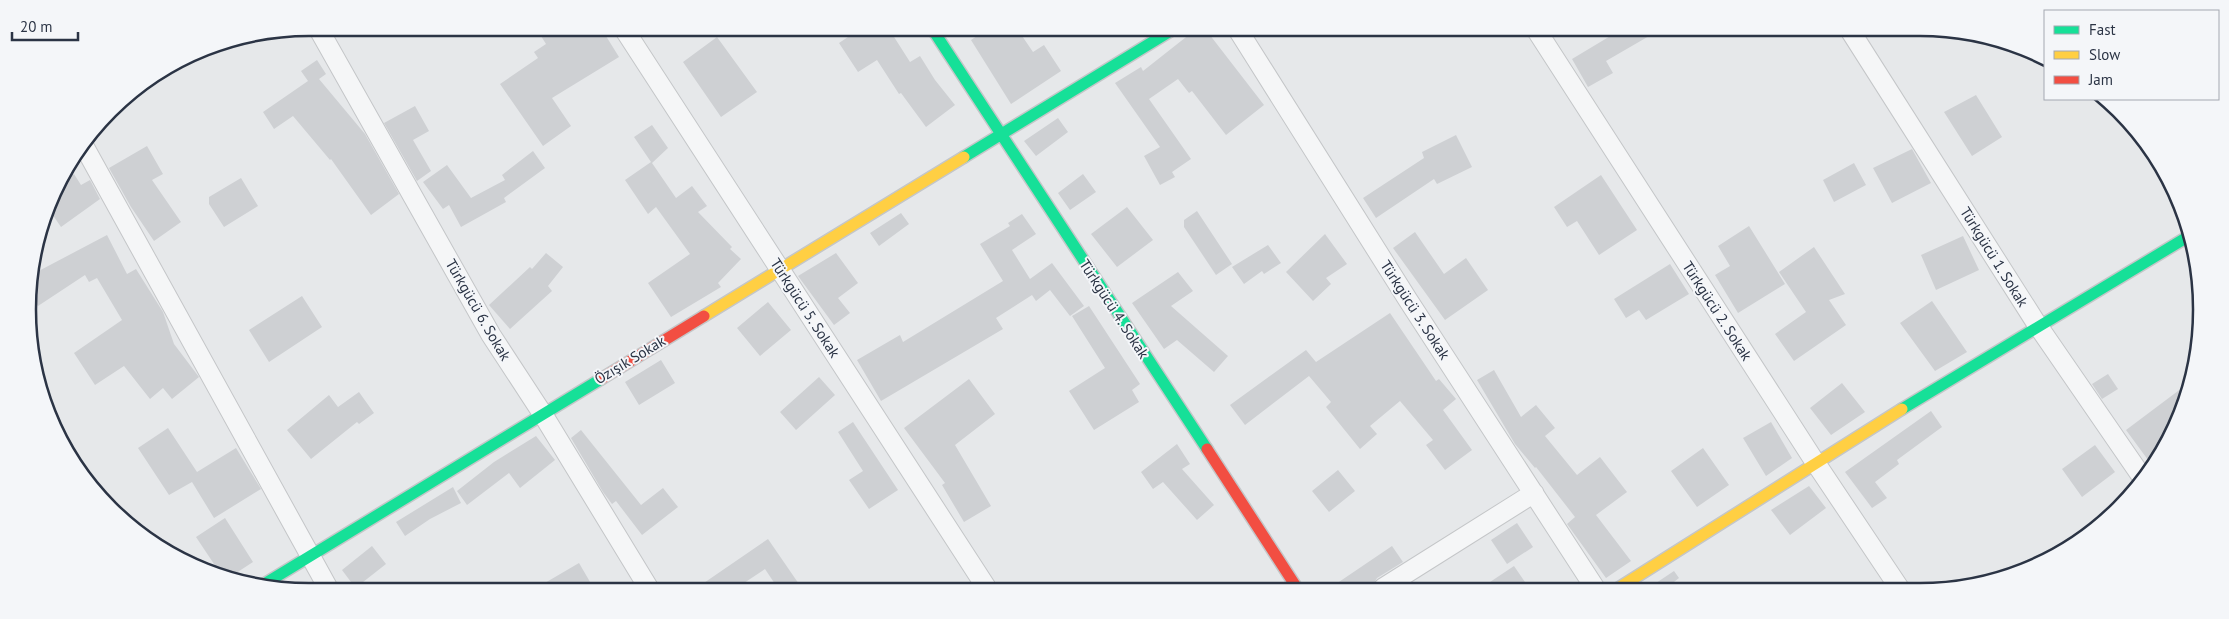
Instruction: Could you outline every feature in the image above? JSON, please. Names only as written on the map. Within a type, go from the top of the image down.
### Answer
[{"type":"street","name":"Türkgücü 6. Sokak","points":[[323,36],[491,335],[542,413],[646,583]]},
{"type":"street","name":"Türkgücü 5. Sokak","points":[[629,36],[983,583]]},
{"type":"street","name":"Türkgücü 4. Sokak","points":[[937,36],[1295,583]]},
{"type":"street","name":"Özışık Sokak","points":[[272,580],[1162,36]]},
{"type":"street","name":"Türkgücü 3. Sokak","points":[[1242,36],[1403,292],[1592,583]]},
{"type":"street","name":"Türkgücü 2. Sokak","points":[[1540,36],[1815,462],[1896,583]]},
{"type":"street","name":"Türkgücü 1. Sokak","points":[[1854,36],[2038,326],[2139,472]]},
{"type":"street","points":[[87,151],[325,583]]},
{"type":"street","points":[[1625,583],[1815,462],[2183,239]]},
{"type":"street","points":[[1391,583],[1534,493]]},
{"type":"building","points":[[541,36],[606,36],[619,57],[552,98],[571,126],[543,146],[500,84],[538,58],[534,52],[546,44]]},
{"type":"building","points":[[850,36],[893,36],[910,62],[920,56],[935,80],[955,105],[926,127],[901,93],[899,94],[877,60],[858,72],[839,43]]},
{"type":"building","points":[[977,36],[1022,36],[1033,52],[1044,45],[1061,71],[1011,104],[971,40]]},
{"type":"building","points":[[1187,36],[1211,36],[1264,105],[1226,135],[1192,91],[1189,93],[1178,79],[1149,99],[1191,159],[1172,172],[1175,177],[1160,185],[1144,156],[1160,147],[1115,83],[1141,67],[1143,71]]},
{"type":"building","points":[[1610,36],[1649,36],[1606,61],[1613,73],[1588,87],[1572,59]]},
{"type":"building","points":[[717,37],[757,92],[721,117],[683,62]]},
{"type":"building","points":[[317,60],[326,74],[319,79],[365,134],[399,194],[371,215],[331,159],[293,116],[274,129],[263,112],[308,81],[301,71]]},
{"type":"building","points":[[1976,95],[2002,137],[1972,156],[1944,112]]},
{"type":"building","points":[[415,106],[429,131],[413,140],[431,171],[417,181],[384,123]]},
{"type":"building","points":[[1058,118],[1068,132],[1036,156],[1024,141]]},
{"type":"building","points":[[652,125],[668,148],[652,163],[676,198],[692,186],[707,206],[698,212],[741,259],[718,283],[721,287],[671,317],[648,283],[690,254],[656,207],[648,214],[625,180],[651,162],[634,137]]},
{"type":"building","points":[[1456,135],[1472,167],[1437,184],[1434,179],[1376,218],[1363,198],[1424,158],[1422,152]]},
{"type":"building","points":[[147,146],[163,174],[152,180],[181,222],[154,241],[131,207],[109,168]]},
{"type":"building","points":[[1912,149],[1931,183],[1892,203],[1873,168]]},
{"type":"building","points":[[533,151],[545,168],[504,198],[506,202],[461,227],[449,205],[443,209],[423,182],[447,165],[471,198],[505,180],[502,175]]},
{"type":"building","points":[[1854,163],[1866,185],[1834,202],[1823,180]]},
{"type":"building","points":[[74,174],[81,185],[90,180],[100,199],[61,227],[53,216],[71,176]]},
{"type":"building","points":[[1083,174],[1096,192],[1070,210],[1058,193]]},
{"type":"building","points":[[1601,175],[1637,230],[1599,255],[1577,221],[1567,227],[1554,207]]},
{"type":"building","points":[[241,178],[258,206],[224,227],[209,204],[209,197]]},
{"type":"building","points":[[1127,207],[1153,240],[1117,267],[1091,234]]},
{"type":"building","points":[[1197,211],[1232,264],[1216,275],[1184,227],[1184,220]]},
{"type":"building","points":[[901,213],[909,224],[879,246],[870,233]]},
{"type":"building","points":[[1022,214],[1036,234],[1012,250],[1030,279],[1052,263],[1084,306],[1070,316],[1050,290],[1036,301],[1032,295],[996,318],[1003,329],[881,401],[857,360],[900,335],[903,342],[1003,281],[980,244],[1010,226],[1008,223]]},
{"type":"building","points":[[1749,226],[1785,284],[1738,313],[1715,275],[1730,266],[1718,246]]},
{"type":"building","points":[[1415,232],[1444,274],[1466,258],[1488,290],[1445,320],[1393,248]]},
{"type":"building","points":[[1325,234],[1347,264],[1326,278],[1331,284],[1313,301],[1286,272]]},
{"type":"building","points":[[107,235],[127,274],[136,269],[163,312],[174,344],[199,377],[172,399],[163,388],[150,399],[124,366],[95,385],[74,353],[122,320],[97,278],[89,282],[85,275],[38,306],[36,304],[40,271]]},
{"type":"building","points":[[1963,236],[1979,270],[1936,290],[1921,255]]},
{"type":"building","points":[[1268,245],[1281,263],[1264,274],[1262,271],[1244,284],[1232,267]]},
{"type":"building","points":[[1814,247],[1845,294],[1829,300],[1846,325],[1794,361],[1775,334],[1806,312],[1779,272]]},
{"type":"building","points":[[546,253],[563,267],[548,286],[552,291],[510,329],[489,305],[530,267],[532,269]]},
{"type":"building","points":[[836,253],[858,283],[838,298],[850,313],[834,325],[798,276]]},
{"type":"building","points":[[1670,264],[1689,294],[1646,320],[1639,310],[1626,318],[1614,299]]},
{"type":"building","points":[[1178,272],[1193,291],[1171,306],[1228,356],[1214,372],[1177,340],[1164,349],[1132,303]]},
{"type":"building","points":[[302,296],[322,327],[269,362],[249,330]]},
{"type":"building","points":[[1932,301],[1967,352],[1935,371],[1900,323]]},
{"type":"building","points":[[768,302],[791,330],[760,356],[737,328]]},
{"type":"building","points":[[1089,306],[1140,384],[1132,390],[1139,402],[1094,430],[1069,391],[1105,368],[1072,316]]},
{"type":"building","points":[[1390,313],[1436,381],[1439,379],[1456,399],[1443,410],[1472,450],[1445,470],[1426,445],[1433,440],[1400,401],[1370,426],[1377,434],[1360,449],[1326,407],[1331,402],[1309,376],[1245,425],[1230,405],[1306,350],[1316,362]]},
{"type":"building","points":[[661,360],[675,383],[639,405],[625,382]]},
{"type":"building","points":[[1494,370],[1521,417],[1536,405],[1555,428],[1545,436],[1577,475],[1600,457],[1627,492],[1596,515],[1631,561],[1606,578],[1567,524],[1575,517],[1536,467],[1515,444],[1477,380]]},
{"type":"building","points":[[2108,374],[2118,389],[2102,399],[2092,384]]},
{"type":"building","points":[[819,377],[835,395],[796,430],[780,412]]},
{"type":"building","points":[[969,379],[995,414],[955,445],[991,506],[964,522],[942,485],[945,483],[904,428]]},
{"type":"building","points":[[1842,383],[1865,412],[1831,435],[1810,408]]},
{"type":"building","points":[[2180,389],[2165,430],[2148,460],[2126,430]]},
{"type":"building","points":[[359,392],[374,413],[359,424],[357,422],[311,459],[287,430],[329,395],[338,407]]},
{"type":"building","points":[[1931,411],[1942,427],[1897,460],[1899,464],[1875,482],[1887,498],[1872,508],[1845,472]]},
{"type":"building","points":[[853,422],[898,490],[869,509],[849,480],[863,471],[838,432]]},
{"type":"building","points":[[1771,422],[1792,458],[1766,476],[1743,438]]},
{"type":"building","points":[[168,428],[197,472],[236,448],[261,489],[214,518],[192,482],[169,495],[138,448]]},
{"type":"building","points":[[581,430],[641,505],[663,488],[678,507],[642,535],[616,501],[612,504],[603,492],[571,438]]},
{"type":"building","points":[[536,436],[555,460],[520,488],[509,473],[467,505],[457,491],[494,462]]},
{"type":"building","points":[[1177,444],[1190,464],[1182,469],[1214,505],[1197,520],[1163,482],[1153,489],[1141,472]]},
{"type":"building","points":[[2095,445],[2115,472],[2082,497],[2062,469]]},
{"type":"building","points":[[1703,448],[1729,485],[1697,507],[1671,471]]},
{"type":"building","points":[[1338,470],[1355,491],[1329,512],[1312,491]]},
{"type":"building","points":[[1809,486],[1826,508],[1790,535],[1771,510]]},
{"type":"building","points":[[453,487],[461,503],[430,519],[405,536],[396,522]]},
{"type":"building","points":[[225,518],[253,562],[237,572],[215,566],[196,537]]},
{"type":"building","points":[[1517,523],[1533,547],[1507,564],[1491,540]]},
{"type":"building","points":[[768,539],[798,583],[774,583],[765,569],[744,583],[704,583]]},
{"type":"building","points":[[372,546],[386,564],[362,583],[352,583],[342,570]]},
{"type":"building","points":[[1392,546],[1403,562],[1377,578],[1374,583],[1337,583]]},
{"type":"building","points":[[579,563],[591,583],[545,583]]},
{"type":"building","points":[[1514,566],[1526,583],[1488,583]]},
{"type":"building","points":[[1674,571],[1679,578],[1673,583],[1656,583]]},
{"type":"traffic: fast","points":[[937,36],[1207,449]]},
{"type":"traffic: fast","points":[[964,157],[1162,36]]},
{"type":"traffic: fast","points":[[1902,409],[2183,240]]},
{"type":"traffic: fast","points":[[272,580],[601,379]]},
{"type":"traffic: slow","points":[[704,316],[964,157]]},
{"type":"traffic: slow","points":[[1626,583],[1902,409]]},
{"type":"traffic: jam","points":[[601,379],[704,316]]},
{"type":"traffic: jam","points":[[1207,449],[1294,583]]}]
